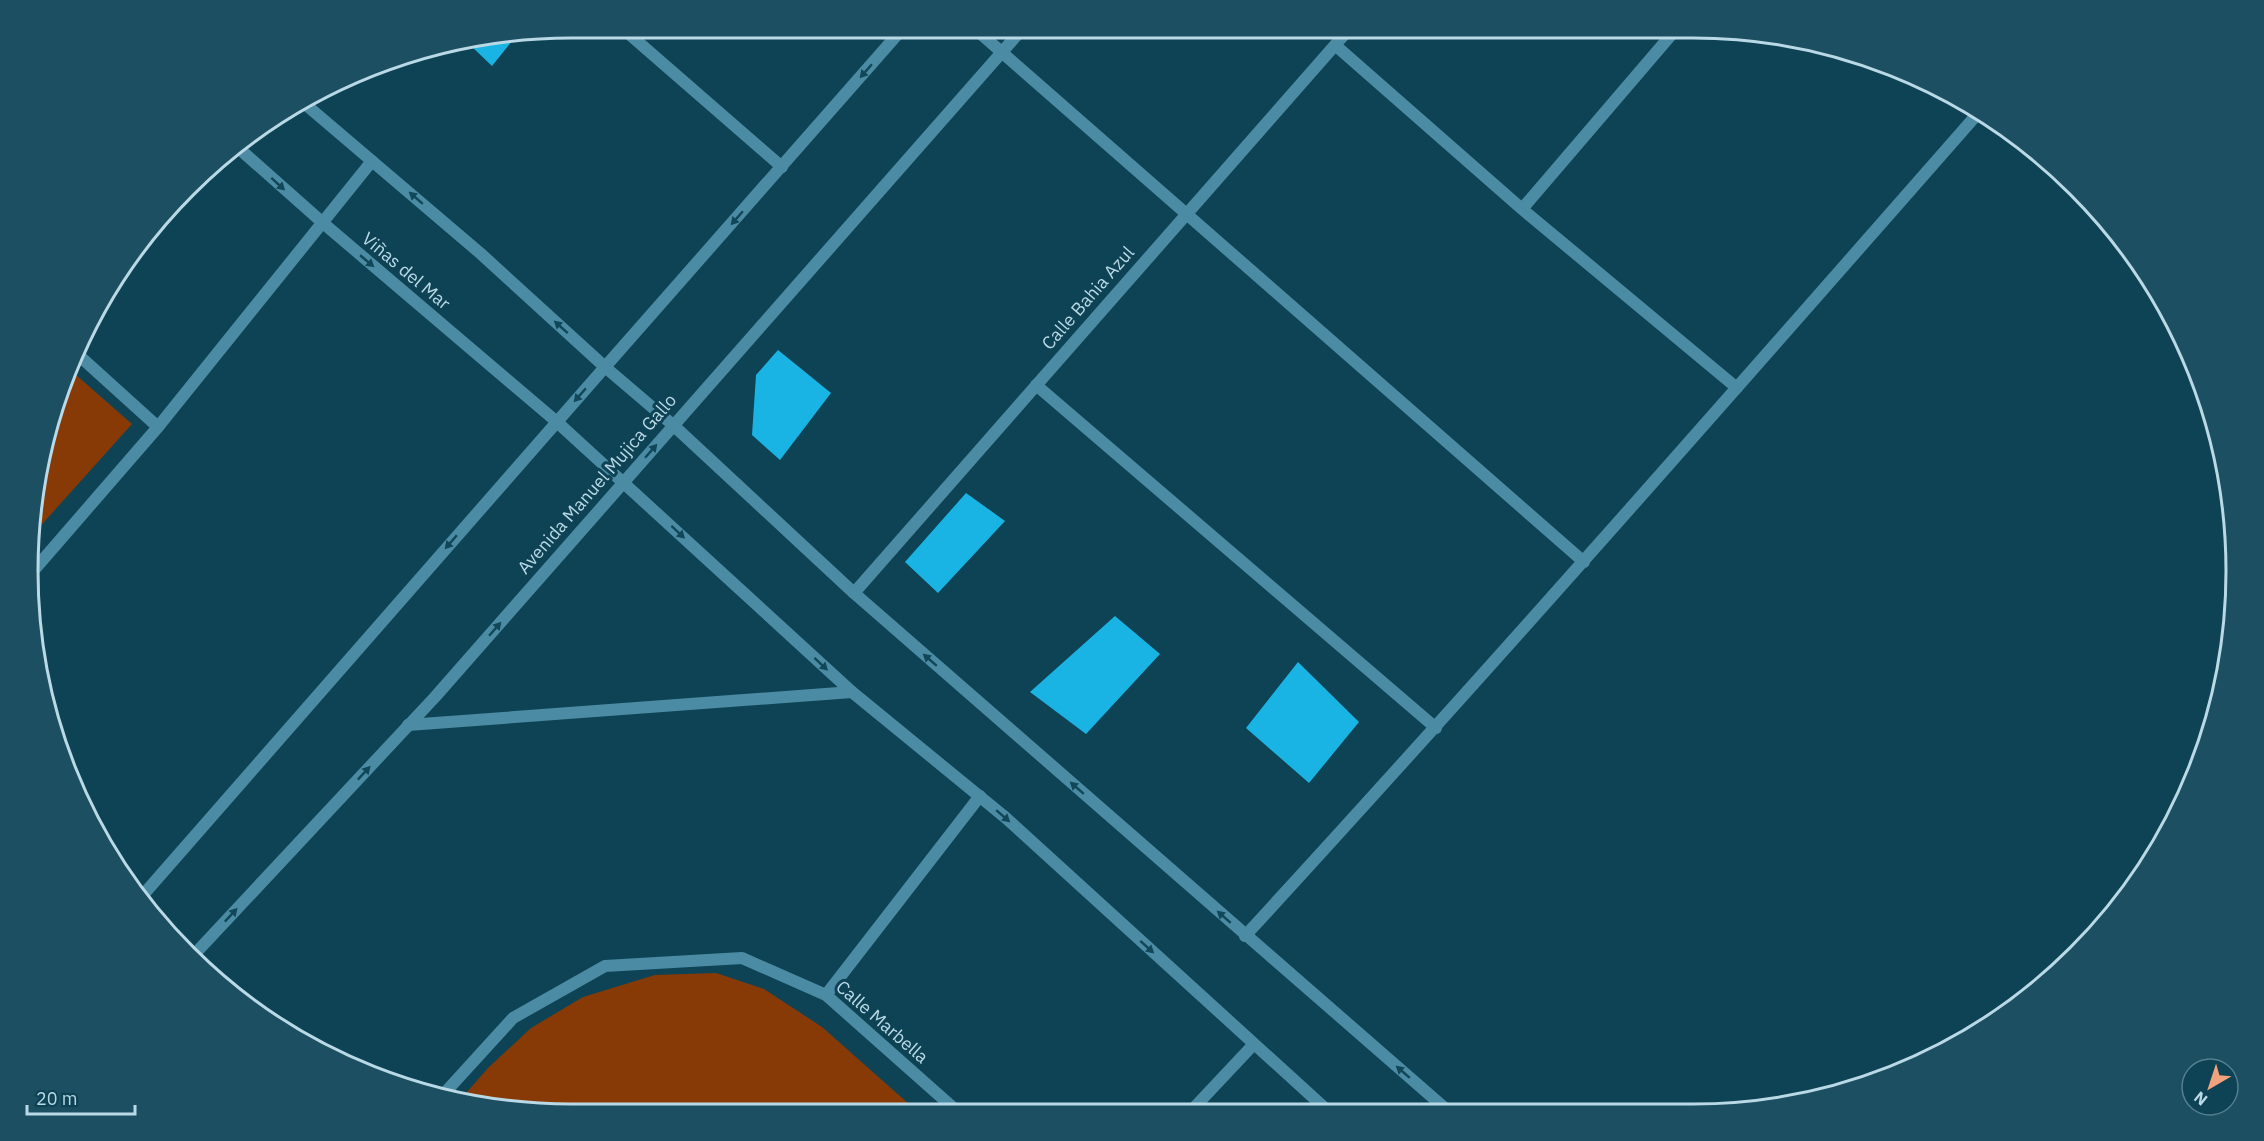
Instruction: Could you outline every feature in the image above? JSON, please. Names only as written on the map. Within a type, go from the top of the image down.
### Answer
[{"type":"street","points":[[634,38],[782,167]]},
{"type":"street","points":[[146,892],[894,38]]},
{"type":"street","points":[[986,38],[1584,562]]},
{"type":"street","name":"Avenida Manuel Mujica Gallo","points":[[198,951],[408,725],[1014,38]]},
{"type":"street","name":"Calle Bahia Azul","points":[[854,593],[1341,38]]},
{"type":"street","points":[[1522,209],[1668,38]]},
{"type":"street","points":[[1335,45],[1522,209],[1737,388]]},
{"type":"street","points":[[308,107],[480,253],[604,367],[673,425],[854,593],[1440,1104]]},
{"type":"street","points":[[1245,936],[1436,728],[1584,562],[1974,118]]},
{"type":"street","name":"Viñas del Mar","points":[[242,151],[557,422],[852,692],[980,796],[1320,1104]]},
{"type":"street","points":[[38,565],[158,427],[372,160]]},
{"type":"street","points":[[82,358],[158,427]]},
{"type":"street","points":[[1036,385],[1436,728]]},
{"type":"street","points":[[408,725],[852,692]]},
{"type":"street","points":[[826,995],[980,796]]},
{"type":"street","name":"Calle Marbella","points":[[449,1089],[513,1017],[605,966],[742,958],[826,995],[949,1104]]},
{"type":"street","points":[[1198,1104],[1254,1044]]},
{"type":"shaded area","points":[[75,374],[132,424],[40,527],[48,467],[66,399]]},
{"type":"shaded area","points":[[716,973],[764,989],[822,1027],[909,1104],[570,1104],[501,1099],[466,1093],[488,1068],[531,1028],[583,997],[655,975]]},
{"type":"building","points":[[512,41],[492,66],[472,47]]},
{"type":"building","points":[[778,350],[831,393],[780,460],[752,435],[756,375]]},
{"type":"building","points":[[966,493],[1005,521],[938,593],[905,562]]},
{"type":"building","points":[[1115,616],[1160,654],[1086,734],[1030,692]]},
{"type":"building","points":[[1298,662],[1359,722],[1309,783],[1246,728]]}]
